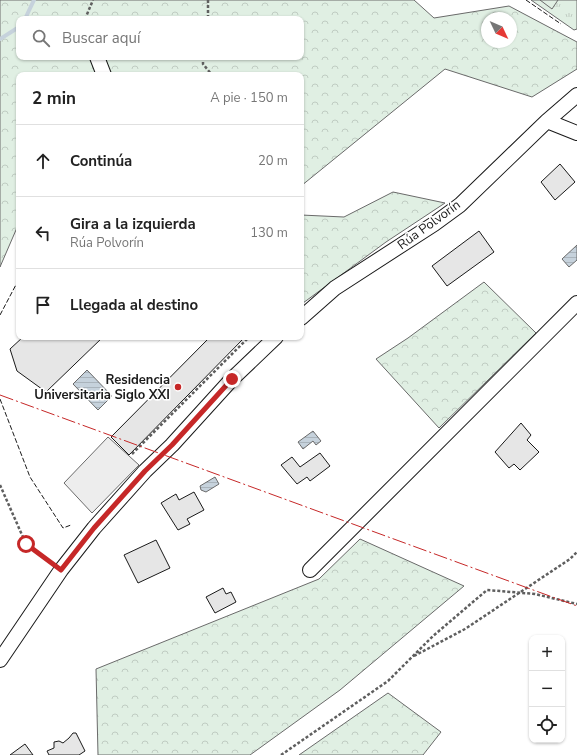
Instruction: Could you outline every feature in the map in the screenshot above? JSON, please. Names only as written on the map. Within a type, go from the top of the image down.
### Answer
[{"type":"street","points":[[98,60],[103,72]]},
{"type":"street","name":"Rúa Polvorín","points":[[304,315],[335,288],[434,224],[460,205],[547,121],[577,95]]},
{"type":"street","points":[[547,121],[577,133]]},
{"type":"street","points":[[310,570],[577,303]]},
{"type":"street","points":[[0,660],[61,570],[94,528],[145,471],[172,445],[232,379],[273,340]]},
{"type":"path","points":[[86,16],[93,0]]},
{"type":"path","points":[[208,0],[208,16]]},
{"type":"path","points":[[203,60],[203,64],[210,72]]},
{"type":"path","points":[[132,454],[247,340]]},
{"type":"path","points":[[0,485],[26,544],[61,570]]},
{"type":"path","points":[[411,658],[465,629],[570,559],[577,552]]},
{"type":"path","points":[[281,755],[388,681],[433,636],[487,590],[522,592],[563,599],[577,604]]},
{"type":"green space","points":[[0,0],[414,0],[434,18],[509,6],[577,42],[577,69],[532,97],[445,69],[304,184],[304,72],[16,72],[16,230],[0,267]]},
{"type":"green space","points":[[531,0],[577,0],[577,29],[574,30]]},
{"type":"green space","points":[[540,0],[558,0],[552,9]]},
{"type":"green space","points":[[393,192],[445,203],[386,242],[304,302],[304,215],[344,217]]},
{"type":"green space","points":[[484,282],[536,333],[439,428],[376,359],[408,338]]},
{"type":"green space","points":[[360,539],[464,586],[340,690],[250,755],[98,755],[96,669],[319,579]]},
{"type":"green space","points":[[388,693],[441,732],[423,755],[299,755]]},
{"type":"shaded area","points":[[577,245],[577,260],[569,267],[562,259]]},
{"type":"shaded area","points":[[87,370],[112,396],[98,410],[73,384]]},
{"type":"shaded area","points":[[313,431],[321,441],[316,445],[313,441],[303,449],[298,442]]},
{"type":"shaded area","points":[[108,437],[139,465],[92,513],[64,483]]},
{"type":"shaded area","points":[[215,477],[219,484],[206,492],[201,490],[200,486]]},
{"type":"building","points":[[560,164],[575,182],[555,200],[541,182]]},
{"type":"building","points":[[479,231],[494,252],[447,286],[432,266]]},
{"type":"building","points":[[20,340],[100,340],[46,392],[17,371],[10,349]]},
{"type":"building","name":"Residencia Universitaria Siglo XXI","points":[[207,340],[242,340],[129,455],[111,437]]},
{"type":"building","points":[[521,423],[531,435],[527,440],[539,452],[520,470],[514,464],[509,468],[495,452]]},
{"type":"building","points":[[320,453],[330,466],[310,481],[307,477],[297,484],[281,465],[292,457],[300,467]]},
{"type":"building","points":[[194,492],[204,510],[187,519],[190,524],[178,530],[161,503],[176,494],[179,500]]},
{"type":"building","points":[[156,540],[170,568],[138,583],[124,555]]},
{"type":"building","points":[[223,588],[226,594],[231,592],[236,602],[215,613],[206,597]]},
{"type":"building","points":[[73,733],[76,733],[85,751],[79,755],[49,755],[47,751],[54,748],[54,742],[59,741],[63,743]]},
{"type":"building","points":[[25,744],[33,755],[10,755]]},
{"type":"waterway","points":[[26,16],[34,0]]},
{"type":"waterway","points":[[0,39],[16,29]]},
{"type":"fence","points":[[526,0],[561,24]]},
{"type":"fence","points":[[0,315],[16,285]]},
{"type":"fence","points":[[0,399],[30,477],[63,528],[71,525]]},
{"type":"power","points":[[0,395],[577,606]]},
{"type":"place","name":"Residencia Universitaria Siglo XXI","points":[[178,387]]},
{"type":"route","points":[[26,544],[61,570],[77,548],[145,471],[172,445],[232,379]]}]
